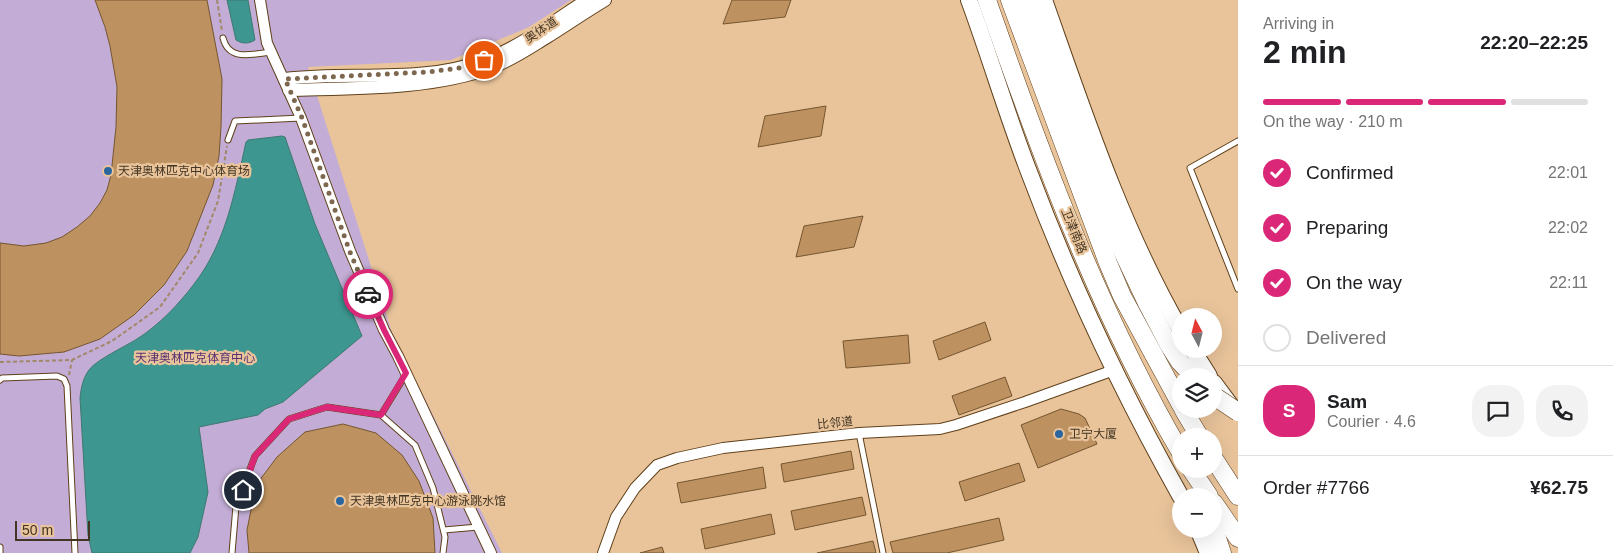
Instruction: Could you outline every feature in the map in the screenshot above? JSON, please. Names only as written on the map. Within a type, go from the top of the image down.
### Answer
[{"type":"highway","name":"卫津南路","points":[[987,0],[1042,154],[1104,304],[1172,436]]},
{"type":"highway","name":"卫津南路","points":[[1010,0],[1087,208],[1122,296],[1172,390]]},
{"type":"highway","points":[[1028,0],[1114,233],[1169,345],[1186,368]]},
{"type":"highway","points":[[1222,400],[1238,407]]},
{"type":"highway","points":[[1222,402],[1238,414]]},
{"type":"highway","points":[[1222,471],[1238,496]]},
{"type":"highway","points":[[1222,515],[1238,538]]},
{"type":"highway","points":[[1217,538],[1222,553]]},
{"type":"main road","points":[[969,0],[1028,170],[1066,267],[1114,370],[1176,488]]},
{"type":"main road","points":[[1044,0],[1110,183],[1139,251],[1172,314]]},
{"type":"main road","points":[[1222,393],[1238,414]]},
{"type":"main road","points":[[1202,538],[1208,553]]},
{"type":"street","points":[[260,0],[267,43],[302,118],[350,252],[384,330],[490,553]]},
{"type":"street","name":"奥体道","points":[[287,85],[459,68],[484,60],[522,43],[587,0]]},
{"type":"street","points":[[287,85],[389,87],[441,80],[477,72],[493,67],[524,52],[605,0]]},
{"type":"street","name":"比邻道","points":[[603,553],[616,517],[635,488],[657,465],[677,458],[724,448],[859,433],[940,429],[1114,370]]},
{"type":"lane","points":[[223,38],[225,47],[233,53],[242,55],[271,52]]},
{"type":"lane","points":[[228,140],[235,121],[302,118]]},
{"type":"lane","points":[[1238,141],[1190,168],[1238,289]]},
{"type":"lane","points":[[381,415],[406,373]]},
{"type":"lane","points":[[0,380],[2,378],[57,376],[64,379],[67,386],[75,553]]},
{"type":"lane","points":[[232,553],[236,506],[255,456],[289,419],[327,407],[381,415],[415,445],[433,488],[444,530],[443,553]]},
{"type":"lane","points":[[859,433],[883,553]]},
{"type":"lane","points":[[444,530],[478,527]]},
{"type":"lane","points":[[0,547],[0,553]]},
{"type":"path","points":[[217,0],[223,38]]},
{"type":"path","points":[[0,362],[72,360],[112,341],[160,307],[198,252],[218,201],[228,140]]},
{"type":"path","points":[[67,386],[72,360]]},
{"type":"green space","name":"天津奥林匹克体育中心","points":[[0,0],[571,0],[529,27],[451,60],[308,67],[392,333],[502,553],[0,553]]},
{"type":"water","points":[[227,0],[248,0],[255,40],[245,43],[236,40]]},
{"type":"water","points":[[285,137],[315,224],[362,336],[283,402],[265,409],[258,415],[199,427],[208,492],[198,537],[190,553],[92,553],[88,535],[80,398],[85,376],[98,362],[137,339],[153,327],[188,292],[205,268],[222,234],[233,198],[246,142],[248,140]]},
{"type":"building","name":"天津奥林匹克中心体育场","points":[[95,0],[207,0],[222,79],[219,156],[213,185],[187,251],[164,285],[134,315],[100,339],[64,352],[19,356],[0,354],[0,243],[24,246],[46,243],[62,237],[90,216],[107,190],[111,175],[116,127],[117,87],[110,46]]},
{"type":"building","points":[[732,0],[791,0],[785,17],[723,24]]},
{"type":"building","points":[[826,106],[821,136],[758,147],[765,116]]},
{"type":"building","points":[[863,216],[854,247],[796,257],[804,226]]},
{"type":"building","points":[[985,322],[991,340],[939,360],[933,341]]},
{"type":"building","points":[[908,335],[910,363],[846,368],[843,341]]},
{"type":"building","points":[[1005,377],[1012,396],[959,415],[952,396]]},
{"type":"building","name":"卫宁大厦","points":[[1061,409],[1079,414],[1085,418],[1097,444],[1038,468],[1021,425]]},
{"type":"building","name":"天津奥林匹克中心游泳跳水馆","points":[[343,424],[376,433],[402,455],[419,481],[433,518],[435,553],[249,553],[247,530],[256,485],[277,457],[305,432]]},
{"type":"building","points":[[851,451],[854,469],[784,482],[781,464]]},
{"type":"building","points":[[1019,463],[1025,481],[965,501],[959,482]]},
{"type":"building","points":[[763,467],[766,488],[681,503],[677,483]]},
{"type":"building","points":[[862,497],[866,515],[795,530],[791,511]]},
{"type":"building","points":[[771,514],[775,534],[705,549],[701,529]]},
{"type":"building","points":[[999,518],[1004,540],[947,553],[893,553],[890,542]]},
{"type":"building","points":[[873,541],[876,553],[817,553]]},
{"type":"building","points":[[662,547],[664,553],[640,553]]},
{"type":"way so far","points":[[368,294],[350,252],[302,118],[285,79],[428,72],[459,68],[484,60]]},
{"type":"place","name":"天津奥林匹克中心体育场","points":[[108,171]]},
{"type":"place","name":"卫宁大厦","points":[[1059,434]]},
{"type":"place","name":"天津奥林匹克中心游泳跳水馆","points":[[340,501]]},
{"type":"route","points":[[243,490],[255,456],[289,419],[327,407],[381,415],[406,373],[368,294]]}]
